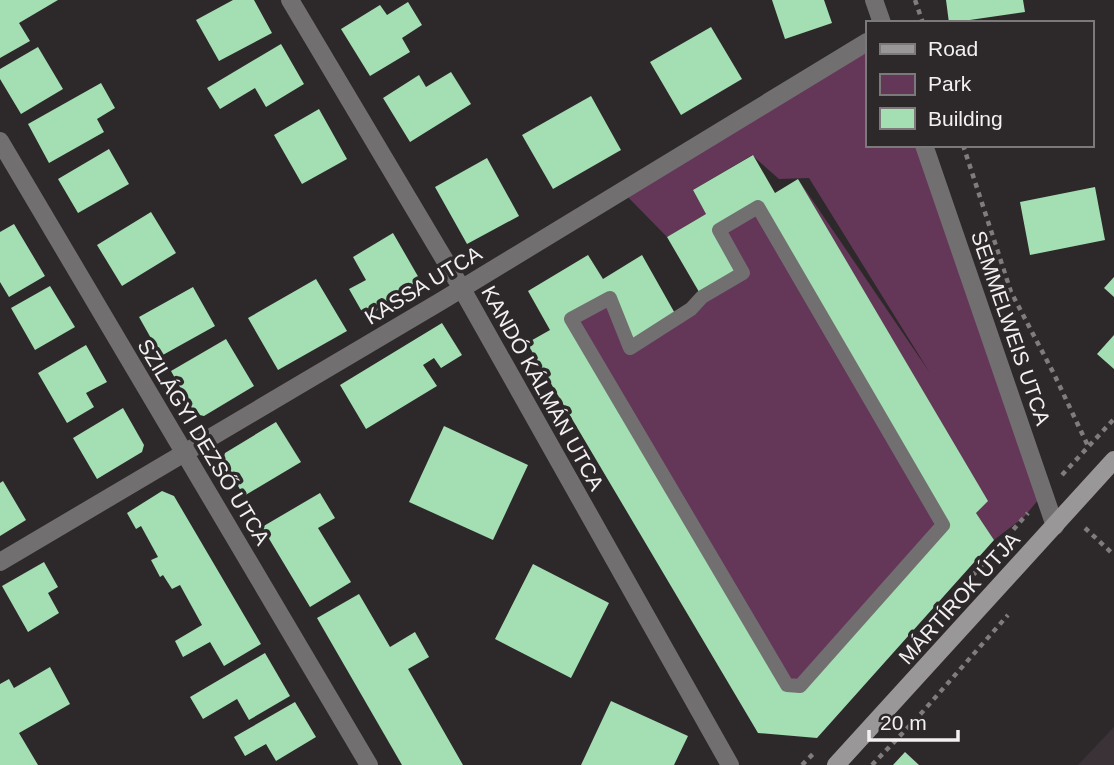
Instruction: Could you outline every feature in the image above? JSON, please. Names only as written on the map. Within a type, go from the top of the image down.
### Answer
[{"type":"street","name":"KANDÓ KÁLMÁN UTCA","points":[[290,0],[462,289],[730,765]]},
{"type":"street","points":[[874,0],[881,21]]},
{"type":"street","name":"KASSA UTCA","points":[[0,562],[462,289],[866,43]]},
{"type":"street","name":"SZILÁGYI DEZSŐ UTCA","points":[[0,141],[369,765]]},
{"type":"street","name":"SEMMELWEIS UTCA","points":[[925,147],[1055,526]]},
{"type":"street","name":"MÁRTÍROK ÚTJA","points":[[836,765],[1114,460]]},
{"type":"lane","points":[[758,207],[943,525],[800,686],[787,685],[571,319],[610,298],[630,348],[691,309],[702,297],[743,272],[719,230],[758,207]]},
{"type":"path","points":[[915,0],[922,21]]},
{"type":"path","points":[[964,147],[1011,292],[1088,446]]},
{"type":"path","points":[[964,585],[1114,419]]},
{"type":"path","points":[[1079,535],[1092,520]]},
{"type":"path","points":[[1085,528],[1113,551]]},
{"type":"path","points":[[872,765],[1009,614]]},
{"type":"path","points":[[802,765],[824,743]]},
{"type":"shaded area","points":[[1114,727],[1114,765],[1078,765]]},
{"type":"green space","points":[[866,43],[866,147],[925,147],[1044,493],[1024,517],[994,540],[976,513],[987,501],[798,179],[930,373],[809,178],[779,179],[752,155],[693,190],[706,214],[667,237],[622,191]]},
{"type":"green space","points":[[758,207],[943,525],[800,686],[787,685],[571,319],[610,298],[630,348],[742,273],[719,230]]},
{"type":"building","points":[[0,0],[58,0],[19,23],[30,41],[0,58]]},
{"type":"building","points":[[233,0],[254,0],[272,33],[219,61],[196,20]]},
{"type":"building","points":[[772,0],[824,0],[832,23],[785,39]]},
{"type":"building","points":[[946,0],[1023,0],[1025,12],[949,21]]},
{"type":"building","points":[[408,2],[422,25],[402,38],[410,52],[370,76],[341,29],[380,5],[387,15]]},
{"type":"building","points":[[711,27],[742,79],[681,115],[650,62]]},
{"type":"building","points":[[281,44],[304,84],[266,107],[255,88],[220,109],[207,88]]},
{"type":"building","points":[[38,47],[63,89],[21,114],[0,79],[0,69]]},
{"type":"building","points":[[451,72],[471,104],[410,142],[383,98],[419,75],[426,87]]},
{"type":"building","points":[[101,83],[115,108],[97,119],[104,132],[49,163],[28,124]]},
{"type":"building","points":[[591,96],[621,150],[553,189],[522,135]]},
{"type":"building","points":[[319,109],[347,159],[302,184],[274,135]]},
{"type":"building","points":[[109,149],[129,184],[78,213],[58,179]]},
{"type":"building","points":[[753,155],[775,193],[798,179],[988,501],[976,513],[994,540],[817,738],[758,733],[527,343],[550,330],[528,291],[588,255],[603,279],[642,255],[677,317],[635,341],[610,298],[571,319],[787,685],[800,686],[943,525],[758,207],[719,230],[743,273],[702,297],[667,237],[706,214],[693,190]]},
{"type":"building","points":[[487,158],[519,216],[467,244],[435,187]]},
{"type":"building","points":[[1095,187],[1105,240],[1030,255],[1020,202]]},
{"type":"building","points":[[151,212],[176,253],[122,286],[97,245]]},
{"type":"building","points":[[14,224],[45,276],[9,297],[0,282],[0,232]]},
{"type":"building","points":[[393,233],[423,285],[365,317],[349,289],[366,280],[353,257]]},
{"type":"building","points":[[1114,277],[1114,297],[1104,288]]},
{"type":"building","points":[[316,279],[347,331],[278,370],[248,318]]},
{"type":"building","points":[[50,286],[75,327],[35,350],[11,308]]},
{"type":"building","points":[[193,287],[215,326],[161,356],[139,317]]},
{"type":"building","points":[[442,323],[462,355],[441,368],[434,358],[423,365],[437,386],[366,429],[340,385]]},
{"type":"building","points":[[1114,335],[1114,369],[1097,354]]},
{"type":"building","points":[[226,339],[254,386],[204,416],[195,414],[171,371]]},
{"type":"building","points":[[86,345],[107,382],[86,393],[94,407],[67,423],[38,373]]},
{"type":"building","points":[[123,408],[144,445],[142,452],[97,479],[73,438]]},
{"type":"building","points":[[276,422],[301,462],[244,496],[223,461],[225,453]]},
{"type":"building","points":[[444,426],[528,465],[493,540],[409,502]]},
{"type":"building","points":[[3,481],[26,520],[0,536],[0,483]]},
{"type":"building","points":[[162,491],[174,496],[261,644],[224,666],[210,642],[183,657],[175,641],[202,625],[180,585],[172,589],[163,575],[160,577],[151,560],[158,557],[141,526],[136,529],[127,513]]},
{"type":"building","points":[[320,493],[335,518],[318,528],[351,582],[310,607],[262,527]]},
{"type":"building","points":[[44,562],[58,587],[48,593],[59,613],[28,632],[2,586]]},
{"type":"building","points":[[533,564],[609,603],[571,678],[495,639]]},
{"type":"building","points":[[359,594],[390,647],[415,632],[429,657],[408,669],[463,765],[402,765],[317,618]]},
{"type":"building","points":[[265,653],[290,696],[249,720],[237,699],[203,719],[190,697]]},
{"type":"building","points":[[50,667],[70,704],[19,733],[38,765],[0,765],[0,684],[9,679],[14,688]]},
{"type":"building","points":[[611,701],[688,736],[674,765],[581,765]]},
{"type":"building","points":[[295,702],[316,737],[276,761],[266,744],[245,756],[234,737]]},
{"type":"building","points":[[905,752],[919,765],[893,765]]}]
